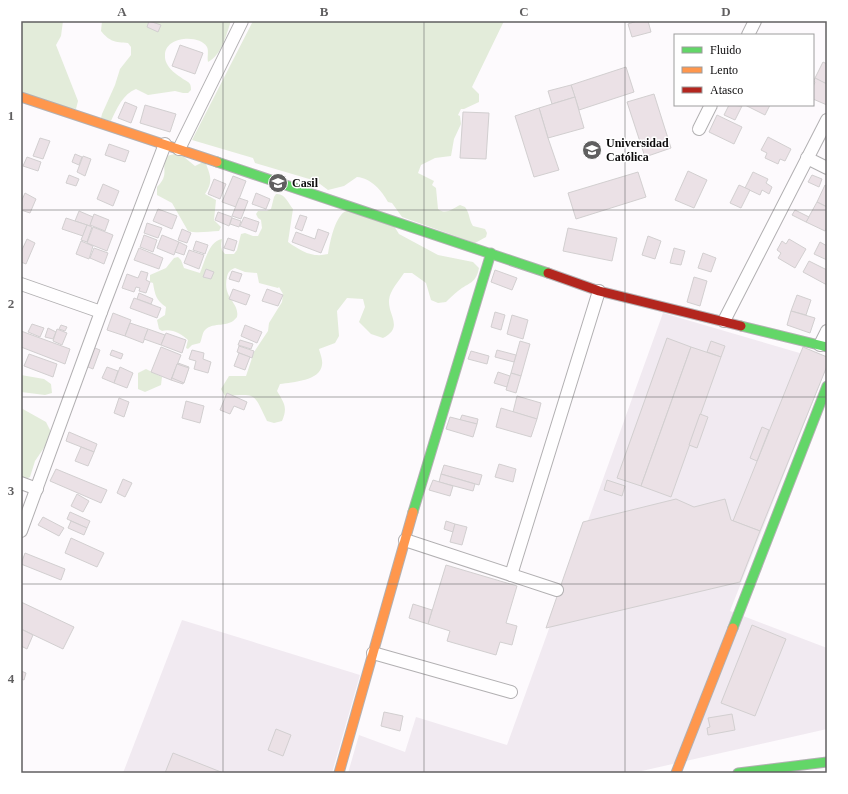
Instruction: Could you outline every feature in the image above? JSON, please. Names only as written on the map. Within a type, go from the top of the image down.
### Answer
[{"type":"street","points":[[179,149],[242,21]]},
{"type":"street","points":[[748,34],[755,21]]},
{"type":"street","points":[[21,97],[490,253],[599,291],[823,346],[827,331]]},
{"type":"street","points":[[699,129],[710,106]]},
{"type":"street","points":[[724,321],[827,120]]},
{"type":"street","points":[[21,531],[101,312],[165,144]]},
{"type":"street","points":[[808,158],[827,168]]},
{"type":"street","points":[[339,773],[405,540],[490,253]]},
{"type":"street","points":[[21,284],[101,312]]},
{"type":"street","points":[[511,575],[599,291]]},
{"type":"street","points":[[676,773],[827,386]]},
{"type":"street","points":[[21,483],[37,489]]},
{"type":"street","points":[[405,540],[557,590]]},
{"type":"street","points":[[373,653],[511,692]]},
{"type":"street","points":[[738,773],[827,762]]},
{"type":"shaded area","points":[[663,313],[827,361],[827,366],[730,611],[827,648],[827,729],[633,773],[348,773],[359,735],[405,752],[416,717],[507,745]]},
{"type":"shaded area","points":[[182,620],[360,675],[332,773],[123,773]]},
{"type":"green space","points":[[21,21],[63,21],[61,36],[56,45],[78,101],[76,109],[21,101]]},
{"type":"green space","points":[[102,21],[231,21],[220,50],[213,59],[208,62],[207,47],[197,40],[183,39],[176,41],[167,49],[165,60],[169,68],[190,84],[191,90],[188,93],[175,91],[148,95],[136,89],[127,94],[118,106],[111,121],[101,118],[102,114],[115,85],[120,69],[131,55],[131,47],[128,43],[116,42],[107,37],[101,31]]},
{"type":"green space","points":[[253,21],[504,21],[472,87],[479,94],[479,102],[461,109],[458,115],[460,116],[461,124],[454,139],[451,156],[435,158],[421,165],[418,173],[434,181],[432,185],[436,188],[438,209],[441,211],[446,211],[452,210],[460,205],[465,207],[473,226],[485,229],[487,233],[486,237],[475,243],[402,217],[392,203],[388,202],[376,186],[362,178],[357,177],[344,186],[328,190],[316,181],[255,163],[253,158],[192,140]]},
{"type":"green space","points":[[175,154],[184,157],[195,166],[205,161],[210,174],[210,185],[205,194],[216,200],[214,220],[221,227],[219,231],[188,231],[172,203],[157,195],[157,187],[161,183],[164,175],[166,156]]},
{"type":"green space","points":[[276,194],[282,195],[293,209],[288,242],[307,253],[317,255],[328,254],[334,229],[340,216],[349,210],[357,210],[387,215],[399,234],[438,255],[473,262],[479,268],[476,277],[472,282],[458,291],[446,302],[438,303],[431,300],[426,283],[412,273],[404,273],[393,289],[389,300],[389,306],[394,321],[393,330],[383,338],[371,334],[359,322],[365,307],[363,299],[347,298],[337,311],[339,336],[335,343],[319,349],[322,361],[320,370],[311,378],[280,384],[277,391],[283,402],[285,412],[282,421],[274,423],[267,421],[253,397],[249,395],[225,396],[221,389],[229,376],[246,376],[254,352],[268,331],[269,323],[282,302],[283,294],[279,287],[259,283],[257,273],[245,272],[235,268],[230,271],[226,284],[229,295],[236,308],[237,317],[229,323],[209,327],[204,331],[200,343],[192,345],[188,349],[186,348],[188,340],[183,336],[173,331],[162,331],[159,329],[157,320],[165,315],[166,307],[156,297],[153,283],[150,282],[150,275],[166,268],[174,258],[178,257],[184,268],[200,273],[211,247],[214,243],[222,239],[221,247],[223,252],[225,254],[234,254],[237,250],[241,234],[245,233],[258,236],[262,228],[261,220],[256,214],[258,211],[267,211],[271,209]],"holes":[[[206,269],[213,272],[211,279],[203,277]]]},
{"type":"green space","points":[[146,369],[162,377],[161,385],[145,392],[138,389],[138,373]]},
{"type":"green space","points":[[21,375],[44,379],[51,384],[52,393],[45,395],[21,392]]},
{"type":"green space","points":[[21,408],[46,422],[50,430],[50,439],[35,461],[30,477],[22,481],[21,481]]},
{"type":"building","points":[[149,21],[161,25],[158,32],[147,27]]},
{"type":"building","points":[[637,21],[648,21],[651,32],[632,37],[628,24]]},
{"type":"building","points":[[180,45],[203,53],[195,74],[172,66]]},
{"type":"building","points":[[823,62],[827,64],[826,84],[815,78]]},
{"type":"building","points":[[626,67],[634,92],[579,110],[571,85]]},
{"type":"building","points":[[815,78],[827,84],[827,105],[814,99]]},
{"type":"building","points":[[571,85],[575,97],[552,104],[548,91]]},
{"type":"building","points":[[654,94],[671,148],[645,157],[627,102]]},
{"type":"building","points":[[575,97],[584,128],[548,138],[539,108]]},
{"type":"building","points":[[125,102],[137,107],[131,123],[118,118]]},
{"type":"building","points":[[145,105],[176,114],[170,132],[140,123]]},
{"type":"building","points":[[728,106],[742,106],[735,120],[724,115]]},
{"type":"building","points":[[747,106],[770,106],[765,115]]},
{"type":"building","points":[[539,108],[559,170],[534,177],[515,116]]},
{"type":"building","points":[[463,112],[489,113],[486,159],[460,158]]},
{"type":"building","points":[[717,115],[742,127],[734,144],[709,132]]},
{"type":"building","points":[[768,137],[791,149],[785,161],[780,159],[778,164],[765,158],[767,153],[761,150]]},
{"type":"building","points":[[40,138],[50,141],[43,159],[33,156]]},
{"type":"building","points":[[109,144],[129,151],[125,162],[105,155]]},
{"type":"building","points":[[75,154],[82,157],[79,165],[72,162]]},
{"type":"building","points":[[83,156],[91,159],[85,176],[77,172]]},
{"type":"building","points":[[27,157],[41,162],[38,171],[23,166]]},
{"type":"building","points":[[688,171],[707,180],[694,208],[675,200]]},
{"type":"building","points":[[638,172],[646,197],[576,219],[568,193]]},
{"type":"building","points":[[753,172],[768,179],[766,183],[772,187],[769,194],[762,190],[760,195],[745,188]]},
{"type":"building","points":[[69,175],[79,179],[76,186],[66,183]]},
{"type":"building","points":[[812,175],[822,179],[819,187],[808,182]]},
{"type":"building","points":[[233,176],[246,181],[236,207],[222,202]]},
{"type":"building","points":[[214,179],[226,184],[220,199],[208,194]]},
{"type":"building","points":[[103,184],[119,191],[113,206],[97,199]]},
{"type":"building","points":[[739,185],[750,190],[741,208],[730,203]]},
{"type":"building","points":[[825,185],[827,186],[827,207],[817,202]]},
{"type":"building","points":[[25,193],[36,199],[30,213],[21,210],[21,202]]},
{"type":"building","points":[[256,193],[270,199],[266,209],[252,204]]},
{"type":"building","points":[[239,198],[248,201],[241,219],[232,216]]},
{"type":"building","points":[[817,202],[827,207],[827,227],[825,231],[806,222]]},
{"type":"building","points":[[158,209],[177,216],[172,229],[153,221]]},
{"type":"building","points":[[795,210],[809,217],[806,222],[792,215]]},
{"type":"building","points":[[79,211],[93,217],[90,226],[75,221]]},
{"type":"building","points":[[218,212],[232,217],[229,226],[215,220]]},
{"type":"building","points":[[94,214],[109,220],[105,231],[90,225]]},
{"type":"building","points":[[300,215],[307,217],[302,231],[295,228]]},
{"type":"building","points":[[244,217],[259,222],[256,232],[240,226]]},
{"type":"building","points":[[66,218],[87,225],[83,236],[62,229]]},
{"type":"building","points":[[232,218],[241,221],[239,227],[230,224]]},
{"type":"building","points":[[147,223],[162,228],[158,238],[144,233]]},
{"type":"building","points":[[87,225],[92,227],[87,242],[81,240]]},
{"type":"building","points":[[93,227],[113,235],[107,251],[87,243]]},
{"type":"building","points":[[568,228],[617,238],[612,261],[563,251]]},
{"type":"building","points":[[182,229],[191,233],[187,243],[178,240]]},
{"type":"building","points":[[318,229],[329,233],[321,253],[292,242],[296,232],[315,239]]},
{"type":"building","points":[[144,235],[157,240],[153,252],[140,247]]},
{"type":"building","points":[[162,235],[179,242],[174,255],[157,248]]},
{"type":"building","points":[[648,236],[661,241],[655,259],[642,255]]},
{"type":"building","points":[[228,238],[237,241],[234,251],[224,248]]},
{"type":"building","points":[[27,239],[35,243],[26,264],[21,262],[21,252]]},
{"type":"building","points":[[789,239],[806,249],[795,268],[778,258],[781,253],[777,250],[782,241],[786,244]]},
{"type":"building","points":[[81,241],[93,246],[89,259],[76,254]]},
{"type":"building","points":[[196,241],[208,245],[205,254],[193,250]]},
{"type":"building","points":[[179,242],[187,246],[184,255],[175,252]]},
{"type":"building","points":[[820,242],[827,246],[827,260],[814,254]]},
{"type":"building","points":[[94,248],[108,253],[104,264],[90,258]]},
{"type":"building","points":[[139,248],[163,258],[159,269],[134,260]]},
{"type":"building","points":[[674,248],[685,251],[681,265],[670,263]]},
{"type":"building","points":[[189,250],[204,255],[199,269],[184,263]]},
{"type":"building","points":[[703,253],[716,258],[711,272],[698,268]]},
{"type":"building","points":[[809,261],[827,270],[827,285],[803,272]]},
{"type":"building","points":[[206,269],[214,272],[211,279],[203,277]]},
{"type":"building","points":[[495,270],[517,278],[512,290],[491,282]]},
{"type":"building","points":[[141,271],[148,273],[146,280],[150,282],[146,293],[139,291],[140,288],[136,287],[134,292],[122,288],[127,274],[138,278]]},
{"type":"building","points":[[232,271],[242,274],[239,282],[229,279]]},
{"type":"building","points":[[694,277],[707,281],[700,306],[687,302]]},
{"type":"building","points":[[233,289],[250,295],[246,305],[229,299]]},
{"type":"building","points":[[267,289],[283,295],[278,306],[262,301]]},
{"type":"building","points":[[139,293],[153,299],[151,304],[137,299]]},
{"type":"building","points":[[797,295],[811,300],[806,315],[791,311]]},
{"type":"building","points":[[134,298],[161,308],[157,318],[130,308]]},
{"type":"building","points":[[791,311],[815,318],[810,333],[787,325]]},
{"type":"building","points":[[495,312],[505,315],[501,330],[491,327]]},
{"type":"building","points":[[113,313],[131,320],[125,336],[107,330]]},
{"type":"building","points":[[512,315],[528,320],[523,339],[507,334]]},
{"type":"building","points":[[130,323],[148,329],[143,343],[125,336]]},
{"type":"building","points":[[32,324],[44,328],[40,337],[28,332]]},
{"type":"building","points":[[61,325],[67,327],[65,331],[59,329]]},
{"type":"building","points":[[245,325],[262,332],[257,343],[241,336]]},
{"type":"building","points":[[48,328],[56,332],[53,339],[45,337]]},
{"type":"building","points":[[57,329],[67,333],[62,345],[53,341]]},
{"type":"building","points":[[148,329],[165,335],[161,345],[144,339]]},
{"type":"building","points":[[21,331],[70,349],[65,364],[21,347]]},
{"type":"building","points":[[166,333],[186,340],[182,353],[161,345]]},
{"type":"building","points":[[667,338],[691,347],[641,486],[617,478]]},
{"type":"building","points":[[240,340],[253,344],[251,349],[238,345]]},
{"type":"building","points":[[520,341],[530,344],[521,376],[511,373]]},
{"type":"building","points":[[711,341],[725,346],[721,357],[707,352]]},
{"type":"building","points":[[90,346],[100,350],[93,369],[83,365]]},
{"type":"building","points":[[239,346],[254,351],[252,358],[237,352]]},
{"type":"building","points":[[161,347],[181,355],[171,380],[151,372]]},
{"type":"building","points":[[691,347],[721,357],[671,497],[641,486]]},
{"type":"building","points":[[803,347],[827,357],[827,366],[760,531],[733,521]]},
{"type":"building","points":[[112,350],[123,354],[121,359],[110,355]]},
{"type":"building","points":[[192,350],[204,353],[203,359],[211,362],[208,373],[194,369],[196,361],[189,359]]},
{"type":"building","points":[[497,350],[516,355],[514,362],[495,357]]},
{"type":"building","points":[[471,351],[489,356],[487,364],[468,359]]},
{"type":"building","points":[[239,353],[250,357],[245,370],[234,366]]},
{"type":"building","points":[[29,354],[57,364],[53,377],[24,366]]},
{"type":"building","points":[[178,363],[189,367],[183,384],[171,380]]},
{"type":"building","points":[[177,364],[189,368],[184,383],[172,378]]},
{"type":"building","points":[[107,367],[118,371],[114,383],[102,378]]},
{"type":"building","points":[[120,367],[133,373],[127,388],[114,383]]},
{"type":"building","points":[[498,372],[510,376],[507,387],[494,383]]},
{"type":"building","points":[[511,373],[521,376],[516,393],[506,390]]},
{"type":"building","points":[[227,393],[247,402],[244,410],[234,406],[230,414],[220,410]]},
{"type":"building","points":[[517,396],[541,403],[537,419],[513,412]]},
{"type":"building","points":[[119,398],[129,402],[124,417],[114,413]]},
{"type":"building","points":[[186,401],[204,406],[200,423],[182,418]]},
{"type":"building","points":[[501,408],[537,419],[531,437],[496,427]]},
{"type":"building","points":[[700,414],[708,417],[697,448],[689,445]]},
{"type":"building","points":[[462,415],[478,419],[477,424],[460,420]]},
{"type":"building","points":[[450,417],[477,424],[473,437],[446,429]]},
{"type":"building","points":[[762,427],[769,430],[757,461],[750,458]]},
{"type":"building","points":[[69,432],[97,444],[94,452],[66,441]]},
{"type":"building","points":[[81,447],[94,452],[88,466],[75,461]]},
{"type":"building","points":[[499,464],[516,469],[513,482],[495,477]]},
{"type":"building","points":[[444,465],[482,475],[479,485],[441,474]]},
{"type":"building","points":[[56,469],[107,490],[101,503],[50,481]]},
{"type":"building","points":[[441,474],[475,484],[473,491],[439,482]]},
{"type":"building","points":[[123,479],[132,483],[125,497],[117,493]]},
{"type":"building","points":[[433,480],[453,486],[450,496],[429,490]]},
{"type":"building","points":[[607,480],[625,486],[622,496],[604,490]]},
{"type":"building","points":[[77,494],[89,501],[83,512],[71,506]]},
{"type":"building","points":[[676,499],[694,507],[725,499],[731,520],[760,531],[740,582],[546,628],[583,522]]},
{"type":"building","points":[[70,512],[90,521],[87,528],[67,519]]},
{"type":"building","points":[[43,517],[64,528],[59,536],[38,525]]},
{"type":"building","points":[[71,521],[87,528],[84,535],[68,528]]},
{"type":"building","points":[[446,521],[455,524],[453,532],[444,529]]},
{"type":"building","points":[[455,524],[467,527],[462,545],[450,542]]},
{"type":"building","points":[[71,538],[104,553],[97,567],[65,553]]},
{"type":"building","points":[[25,553],[65,569],[61,580],[21,564]]},
{"type":"building","points":[[446,565],[517,586],[506,623],[517,626],[512,645],[500,642],[496,655],[447,641],[450,631],[428,624]]},
{"type":"building","points":[[21,602],[74,627],[63,649],[21,629]]},
{"type":"building","points":[[413,604],[432,610],[428,624],[409,618]]},
{"type":"building","points":[[752,625],[786,639],[755,716],[721,703]]},
{"type":"building","points":[[21,629],[33,635],[27,649],[21,646]]},
{"type":"building","points":[[21,671],[26,673],[24,680],[21,679]]},
{"type":"building","points":[[384,712],[403,716],[400,731],[381,726]]},
{"type":"building","points":[[732,714],[735,730],[708,735],[707,728],[710,727],[708,718]]},
{"type":"building","points":[[276,729],[291,735],[283,756],[268,750]]},
{"type":"building","points":[[173,753],[221,772],[165,773]]},
{"type":"traffic: fast","points":[[217,162],[548,273]]},
{"type":"traffic: fast","points":[[413,512],[491,253]]},
{"type":"traffic: fast","points":[[741,326],[827,347]]},
{"type":"traffic: fast","points":[[733,628],[827,386]]},
{"type":"traffic: fast","points":[[738,773],[827,762]]},
{"type":"traffic: slow","points":[[21,97],[217,162]]},
{"type":"traffic: slow","points":[[339,773],[413,512]]},
{"type":"traffic: slow","points":[[676,773],[733,628]]},
{"type":"traffic: jam","points":[[548,273],[599,291],[741,326]]},
{"type":"place","name":"Universidad Católica","points":[[592,150]]},
{"type":"place","name":"Casil","points":[[278,183]]}]
